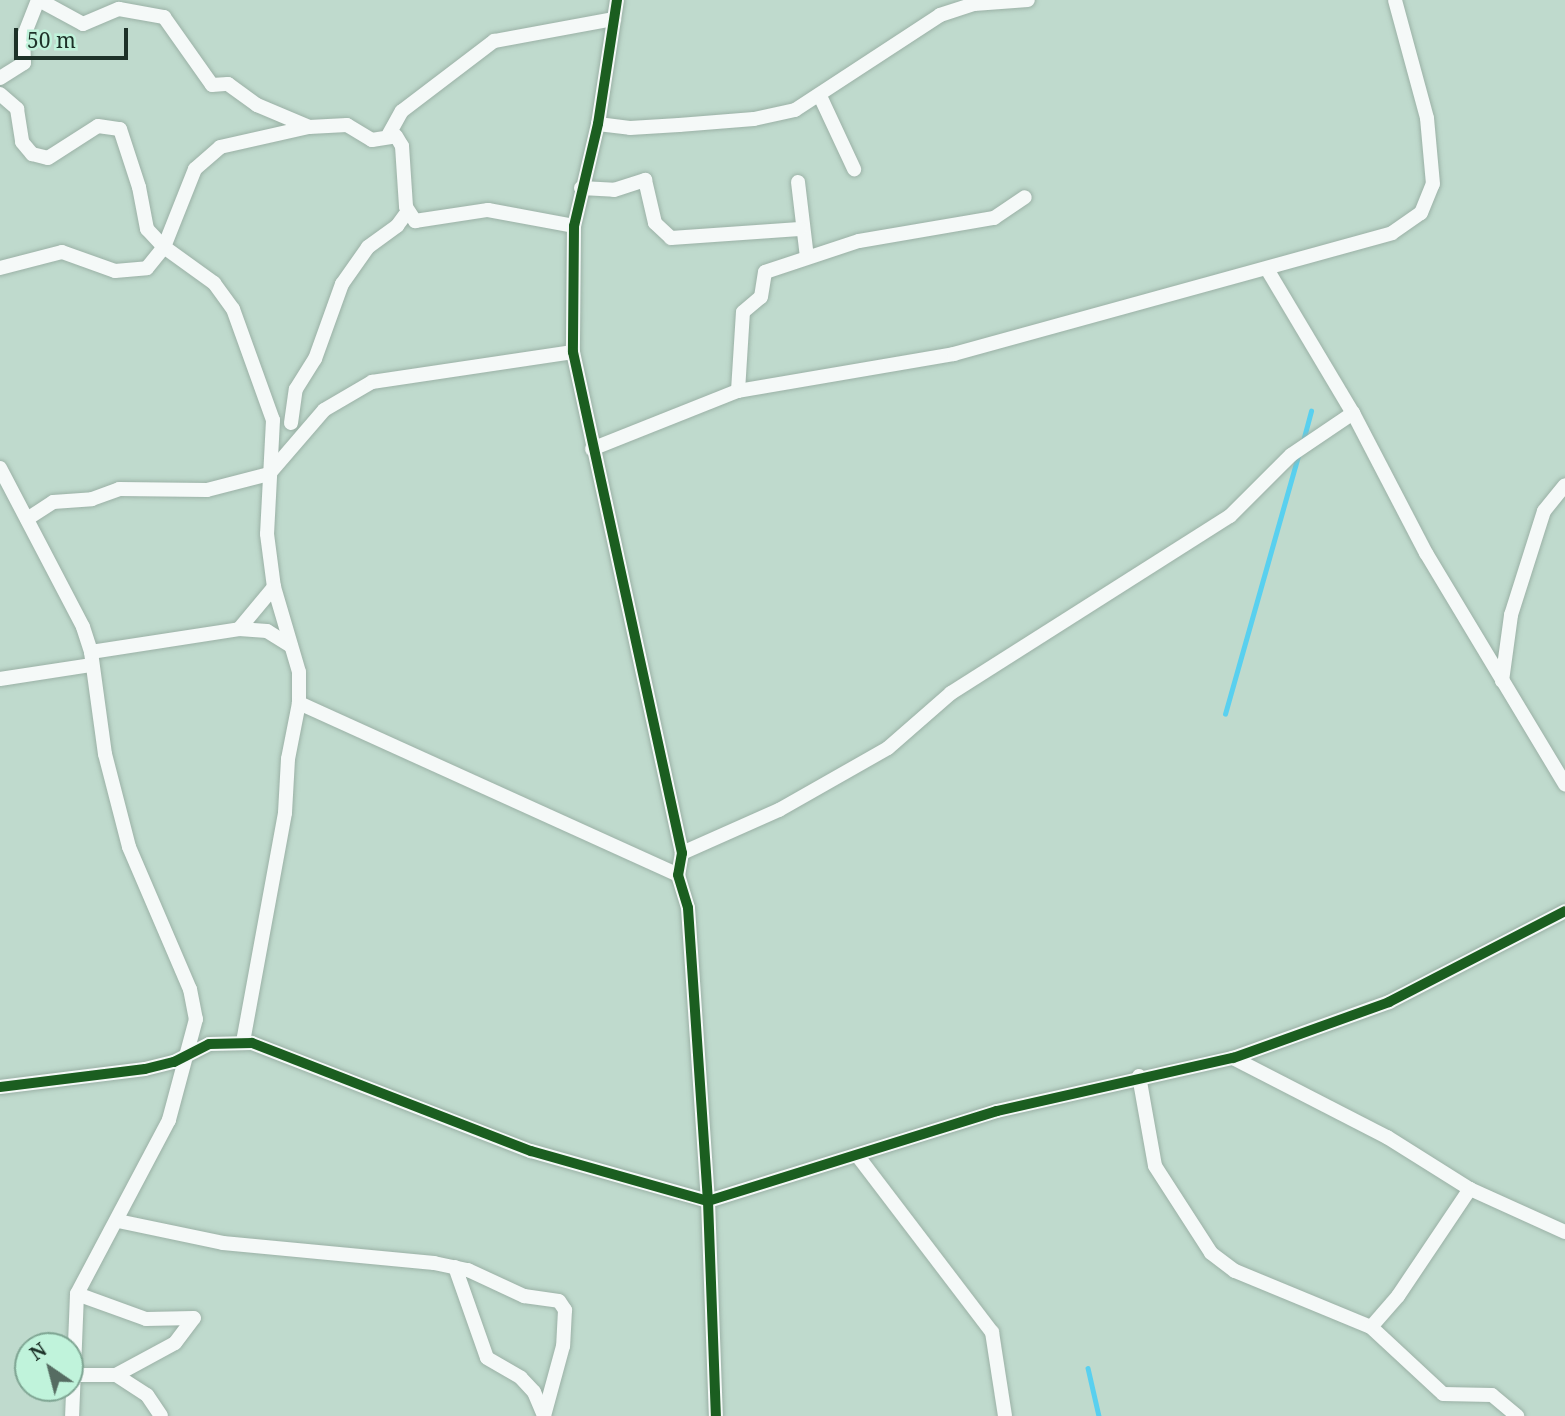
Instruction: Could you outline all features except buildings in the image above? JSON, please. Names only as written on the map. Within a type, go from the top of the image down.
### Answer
[{"type":"street","points":[[0,78],[24,63],[23,38],[39,0],[83,24],[119,9],[164,17],[212,85],[229,84],[257,105],[309,127]]},
{"type":"street","points":[[617,0],[598,124],[574,226],[573,352],[682,853],[678,875],[688,908],[709,1201],[716,1416]]},
{"type":"street","points":[[598,124],[630,128],[754,119],[795,110],[820,96],[856,67],[940,15],[974,4],[1028,0]]},
{"type":"street","points":[[592,449],[738,391],[954,354],[1392,233],[1421,213],[1433,184],[1427,118],[1395,0]]},
{"type":"street","points":[[0,268],[62,252],[115,271],[147,268],[164,247],[195,169],[219,147],[309,127],[347,125],[372,140],[389,134],[402,111],[494,41],[614,19]]},
{"type":"street","points":[[0,94],[17,109],[22,142],[33,154],[48,158],[98,126],[120,129],[139,187],[147,229],[164,247],[214,283],[233,309],[273,420],[267,534],[274,587],[299,672],[299,703],[288,759],[285,813],[243,1042]]},
{"type":"street","points":[[820,96],[854,169]]},
{"type":"street","points":[[389,134],[401,142],[407,212],[415,221],[488,210],[574,226]]},
{"type":"street","points":[[581,188],[614,190],[645,180],[655,223],[663,235],[671,238],[800,229]]},
{"type":"street","points":[[798,183],[800,229],[807,257]]},
{"type":"street","points":[[738,391],[743,312],[761,298],[765,272],[859,241],[994,218],[1025,197]]},
{"type":"street","points":[[291,423],[296,389],[315,359],[342,284],[368,247],[397,226],[407,212]]},
{"type":"street","points":[[1267,269],[1353,413],[1426,552],[1565,785]]},
{"type":"street","points":[[27,519],[53,502],[92,499],[119,489],[207,490],[269,474],[324,410],[372,382],[573,352]]},
{"type":"street","points":[[682,853],[779,810],[888,748],[951,693],[1230,516],[1291,455],[1353,413]]},
{"type":"street","points":[[273,420],[308,430]]},
{"type":"street","points":[[0,468],[66,590],[92,658],[106,754],[129,847],[190,989],[196,1019],[169,1120],[78,1294],[76,1332]]},
{"type":"street","points":[[1502,681],[1511,615],[1544,511],[1565,485]]},
{"type":"street","points":[[239,629],[274,587]]},
{"type":"street","points":[[0,678],[239,629],[267,631],[291,646]]},
{"type":"street","points":[[299,703],[678,875]]},
{"type":"street","points":[[0,1087],[145,1069],[187,1055],[209,1044],[243,1042],[531,1151],[709,1201],[997,1111],[1139,1076],[1233,1058],[1389,1002],[1565,911]]},
{"type":"street","points":[[1233,1058],[1387,1137],[1470,1189],[1565,1232]]},
{"type":"street","points":[[1139,1076],[1155,1166],[1184,1217],[1211,1253],[1235,1271],[1371,1327],[1443,1394],[1492,1395],[1517,1416]]},
{"type":"street","points":[[857,1155],[992,1332],[1004,1416]]},
{"type":"street","points":[[1371,1327],[1398,1296],[1470,1189]]},
{"type":"street","points":[[118,1221],[223,1242],[455,1267],[524,1296],[559,1301],[565,1310],[563,1346],[544,1416]]},
{"type":"street","points":[[455,1267],[487,1358],[521,1378],[534,1392],[544,1416]]},
{"type":"street","points":[[78,1294],[146,1319],[194,1318],[175,1343],[116,1375],[84,1375]]},
{"type":"street","points":[[116,1375],[147,1395],[161,1416]]},
{"type":"waterway","points":[[1303,441],[1311,411]]},
{"type":"waterway","points":[[1225,714],[1298,456]]},
{"type":"waterway","points":[[1088,1368],[1099,1416]]},
{"type":"cycle path","points":[[617,0],[598,124],[574,226],[573,352],[682,853],[678,875],[688,908],[708,1201],[716,1416]]},
{"type":"cycle path","points":[[0,1087],[145,1069],[174,1062],[209,1044],[252,1043],[531,1151],[708,1201],[997,1111],[1233,1058],[1389,1002],[1565,911]]}]
